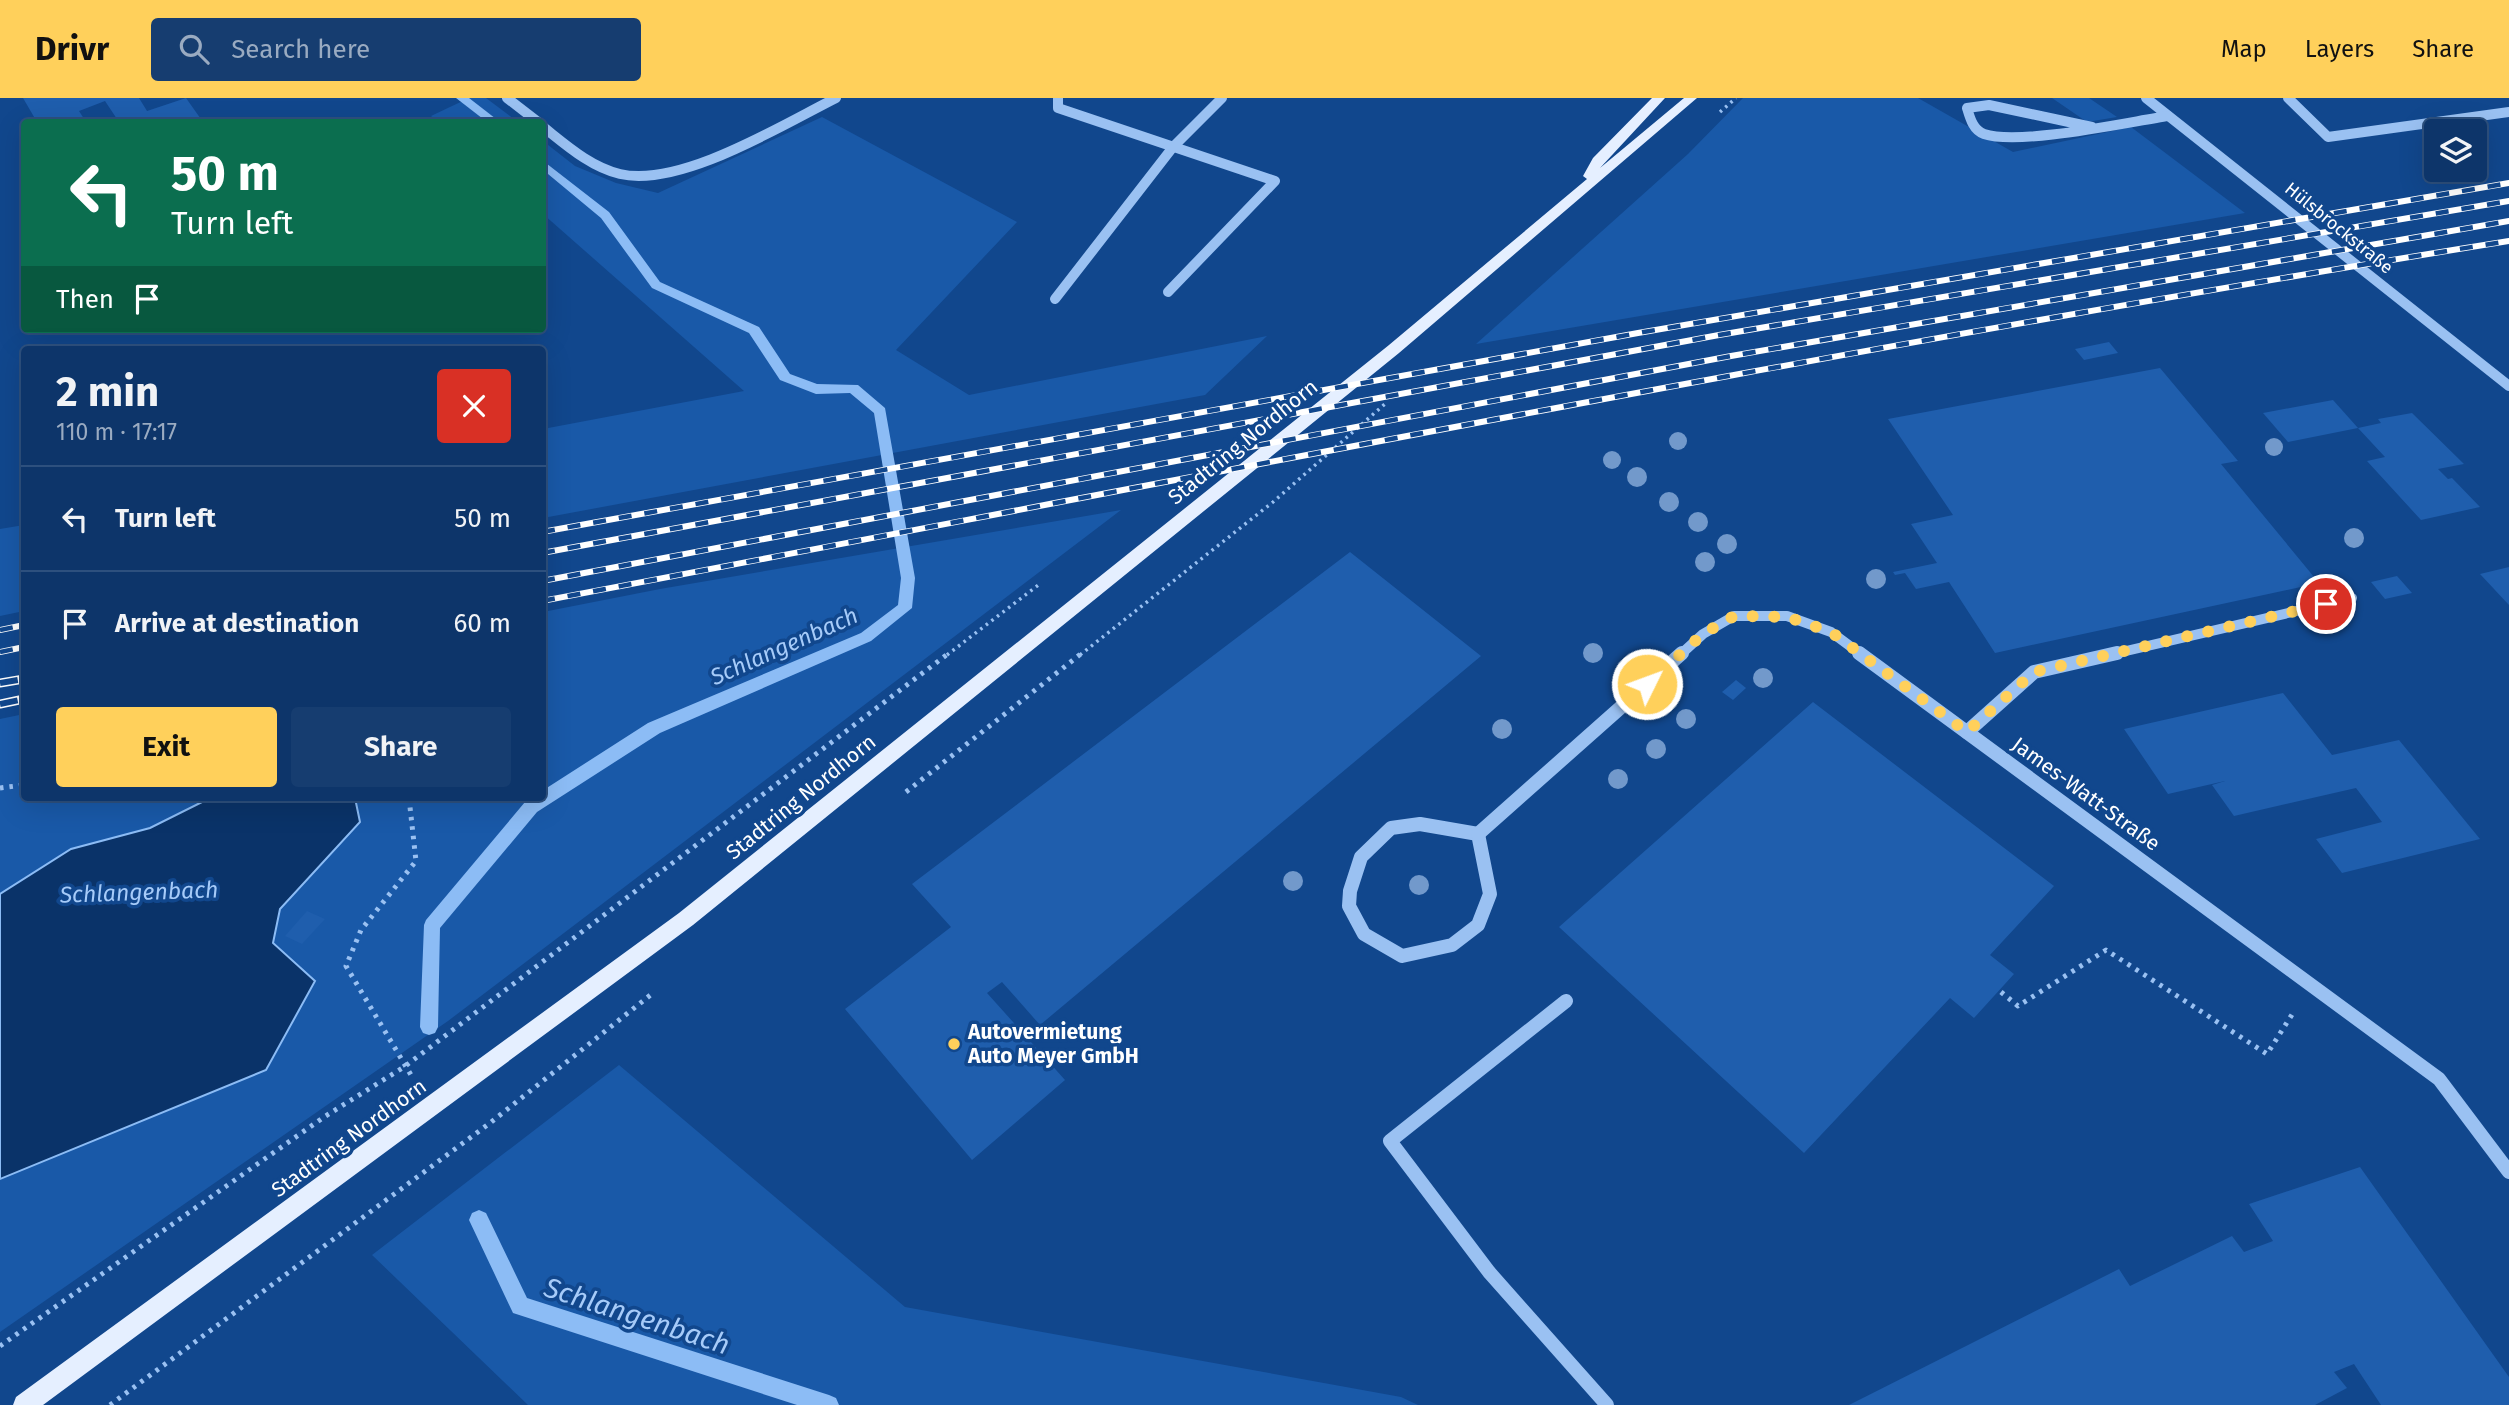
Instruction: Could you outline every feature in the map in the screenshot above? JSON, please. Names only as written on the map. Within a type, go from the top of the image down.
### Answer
[{"type":"main road","name":"Stadtring Nordhorn","points":[[1579,190],[1598,161],[1659,98]]},
{"type":"main road","name":"Stadtring Nordhorn","points":[[24,1405],[686,919],[1395,349],[1579,190],[1650,135],[1691,98]]},
{"type":"street","points":[[1055,299],[1173,147],[1222,98]]},
{"type":"street","name":"Hülsbrockstraße","points":[[2146,98],[2509,386]]},
{"type":"street","points":[[2288,98],[2328,137],[2509,113]]},
{"type":"street","points":[[1168,292],[1275,181],[1173,147]]},
{"type":"street","points":[[1967,732],[2034,672],[2352,597]]},
{"type":"street","name":"James-Watt-Straße","points":[[1478,834],[1703,634],[1734,616],[1787,617],[1831,632],[2439,1079],[2509,1172]]},
{"type":"street","points":[[1420,824],[1478,834],[1490,894],[1478,925],[1452,944],[1402,956],[1364,934],[1349,906],[1350,891],[1361,857],[1391,828],[1420,824]]},
{"type":"street","points":[[1566,1001],[1390,1142],[1489,1272],[1607,1405]]},
{"type":"lane","points":[[507,98],[534,119]]},
{"type":"lane","points":[[546,129],[583,159],[622,176],[662,175],[701,163],[836,98]]},
{"type":"lane","points":[[1058,98],[1058,108],[1173,147]]},
{"type":"lane","points":[[2092,127],[1989,105],[1967,108],[1970,121],[1983,133],[2003,138],[2092,127],[2168,116]]},
{"type":"path","points":[[0,1346],[324,1117],[404,1066],[1046,580]]},
{"type":"path","points":[[0,788],[21,785]]},
{"type":"path","points":[[404,1066],[346,966],[361,930],[416,860],[409,801]]},
{"type":"path","points":[[2001,992],[2018,1006],[2106,950],[2266,1054],[2311,986]]},
{"type":"shaded area","points":[[469,98],[486,98],[514,119],[434,119],[431,116]]},
{"type":"shaded area","points":[[1743,98],[1918,98],[2013,152],[2131,127],[2245,213],[1476,344],[1688,154]]},
{"type":"shaded area","points":[[2052,98],[2089,98],[2117,117],[2087,122]]},
{"type":"shaded area","points":[[822,117],[1017,222],[896,350],[969,395],[1267,336],[1205,395],[546,517],[546,428],[744,391],[546,217],[546,143],[575,166],[616,183],[658,193]]},
{"type":"shaded area","points":[[1121,510],[448,1021],[0,1332],[0,719],[21,715],[21,801],[546,801],[546,611],[660,589]]},
{"type":"shaded area","points":[[21,526],[21,612],[0,616],[0,529]]},
{"type":"shaded area","points":[[619,1065],[905,1307],[1401,1397],[1418,1405],[528,1405],[372,1255]]},
{"type":"water","points":[[204,801],[356,801],[360,822],[280,909],[273,943],[315,981],[266,1070],[0,1179],[0,894],[71,849],[150,828]]},
{"type":"building","points":[[23,98],[139,98],[147,111],[186,98],[201,119],[117,119],[105,101],[79,111],[84,119],[35,119]]},
{"type":"building","points":[[2109,342],[2118,353],[2084,360],[2075,349]]},
{"type":"building","points":[[2160,368],[2238,461],[2221,464],[2319,583],[1995,653],[1949,582],[1916,589],[1905,573],[1895,575],[1893,572],[1937,563],[1911,524],[1953,515],[1888,419]]},
{"type":"building","points":[[2333,400],[2358,428],[2288,442],[2263,413]]},
{"type":"building","points":[[2412,413],[2464,464],[2438,469],[2448,479],[2452,478],[2480,507],[2421,520],[2367,461],[2385,457],[2358,428],[2381,423],[2378,419]]},
{"type":"building","points":[[1350,552],[1481,656],[1040,1025],[1002,982],[987,993],[1065,1080],[972,1160],[845,1009],[951,927],[912,884]]},
{"type":"building","points":[[2509,567],[2509,605],[2480,574]]},
{"type":"building","points":[[2397,576],[2412,593],[2385,599],[2371,582]]},
{"type":"building","points":[[1736,680],[1746,688],[1733,700],[1722,692]]},
{"type":"building","points":[[2283,693],[2332,755],[2399,740],[2480,839],[2342,873],[2316,839],[2382,822],[2356,788],[2234,816],[2212,785],[2225,781],[2168,794],[2124,729]]},
{"type":"building","points":[[1813,702],[2054,886],[1990,955],[2014,974],[1974,1018],[1950,998],[1804,1153],[1559,927]]},
{"type":"building","points":[[307,911],[325,919],[302,944],[285,936]]},
{"type":"building","points":[[2360,1167],[2509,1377],[2509,1405],[2381,1405],[2354,1364],[2334,1372],[2347,1388],[2315,1405],[1849,1405],[2119,1269],[2130,1286],[2232,1236],[2244,1252],[2273,1241],[2249,1204]]},
{"type":"waterway","name":"Schlangenbach","points":[[462,98],[490,119]]},
{"type":"waterway","name":"Schlangenbach","points":[[546,166],[605,215],[656,285],[754,330],[785,377],[816,389],[853,388],[880,411],[908,578],[905,608],[866,637],[654,728],[546,797]]},
{"type":"waterway","name":"Schlangenbach","points":[[429,1027],[432,925],[531,807],[540,801]]},
{"type":"waterway","name":"Schlangenbach","points":[[479,1220],[520,1306],[829,1405]]},
{"type":"railway","points":[[546,531],[1638,333],[2509,183]]},
{"type":"railway","points":[[546,552],[1719,335],[2509,201]]},
{"type":"railway","points":[[546,580],[1731,356],[2509,221]]},
{"type":"railway","points":[[546,600],[1770,368],[2509,241]]},
{"type":"railway","points":[[0,630],[21,626]]},
{"type":"railway","points":[[0,652],[21,648]]},
{"type":"railway","points":[[0,683],[21,680]]},
{"type":"railway","points":[[0,704],[21,700]]},
{"type":"place","name":"Autovermietung Auto Meyer GmbH","points":[[954,1044]]},
{"type":"route","points":[[1647,684],[1703,634],[1734,616],[1787,617],[1831,632],[1967,732],[2034,672],[2326,604]]}]
